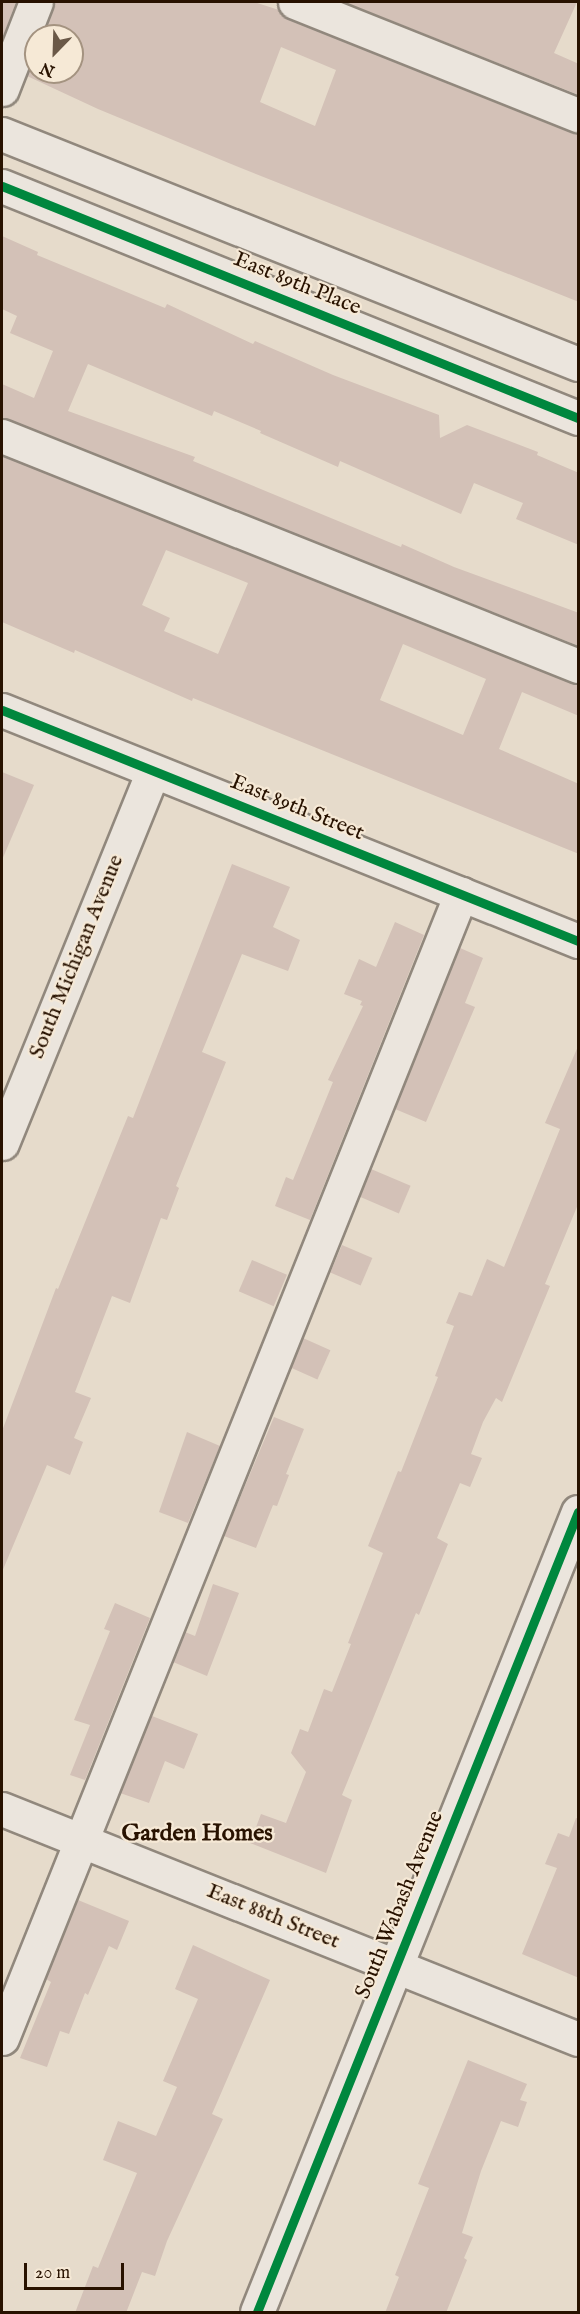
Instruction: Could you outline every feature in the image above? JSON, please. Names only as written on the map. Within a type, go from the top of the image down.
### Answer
[{"type":"street","points":[[2,89],[36,2]]},
{"type":"street","points":[[295,2],[579,116]]},
{"type":"street","name":"East 89th Place","points":[[2,134],[579,364]]},
{"type":"street","name":"East 89th Place","points":[[2,186],[579,418]]},
{"type":"street","points":[[2,436],[579,666]]},
{"type":"street","name":"East 89th Street","points":[[2,710],[579,941]]},
{"type":"street","name":"South Michigan Avenue","points":[[2,1143],[153,771]]},
{"type":"street","points":[[2,2038],[461,894]]},
{"type":"street","name":"South Wabash Avenue","points":[[257,2313],[579,1512]]},
{"type":"street","name":"East 88th Street","points":[[2,1809],[579,2039]]},
{"type":"building","points":[[2,2],[16,2],[2,39]]},
{"type":"building","points":[[54,2],[254,2],[279,10],[288,19],[579,133],[579,302],[236,166],[98,109],[44,84],[84,84],[84,24],[47,24]],"holes":[[[281,47],[336,70],[315,126],[260,102]]]},
{"type":"building","points":[[344,2],[577,2],[554,53],[579,64],[579,95]]},
{"type":"building","points":[[2,236],[38,252],[37,255],[165,308],[167,304],[253,344],[255,341],[333,375],[439,415],[440,438],[467,425],[538,452],[537,455],[579,473],[579,545],[516,519],[523,503],[474,483],[461,514],[340,461],[338,467],[214,411],[212,416],[88,364],[68,411],[195,457],[193,461],[401,547],[402,544],[454,567],[579,613],[579,646],[2,418],[2,384],[34,398],[53,351],[10,333],[17,316],[2,309]]},
{"type":"building","points":[[2,456],[579,684],[579,716],[522,692],[499,749],[579,784],[579,854],[193,698],[192,701],[75,650],[74,653],[2,622]],"holes":[[[166,550],[248,583],[218,654],[164,631],[170,618],[142,605]],[[403,644],[486,679],[463,735],[380,700]]]},
{"type":"building","points":[[2,772],[34,785],[2,860]]},
{"type":"building","points":[[232,864],[290,887],[273,927],[300,940],[288,971],[242,954],[202,1052],[226,1062],[176,1186],[179,1188],[167,1220],[161,1218],[130,1303],[112,1296],[75,1392],[91,1398],[74,1438],[83,1442],[70,1475],[47,1465],[2,1572],[2,1431],[56,1288],[58,1289],[128,1116],[133,1118]]},
{"type":"building","points":[[395,922],[424,935],[310,1220],[275,1206],[286,1177],[293,1180],[333,1082],[328,1080],[363,1006],[360,1005],[362,1001],[344,994],[359,959],[376,967]]},
{"type":"building","points":[[460,948],[483,958],[465,1003],[475,1007],[426,1122],[395,1109]]},
{"type":"building","points":[[579,1044],[579,1202],[545,1284],[550,1286],[502,1402],[496,1398],[483,1422],[471,1454],[482,1458],[470,1487],[460,1483],[437,1538],[448,1544],[419,1615],[416,1613],[342,1795],[352,1800],[326,1873],[250,1843],[261,1814],[286,1823],[306,1772],[291,1753],[300,1729],[308,1732],[324,1689],[332,1692],[351,1644],[348,1643],[383,1553],[368,1546],[398,1471],[401,1472],[438,1377],[435,1376],[454,1326],[446,1323],[459,1292],[472,1296],[487,1259],[504,1267],[560,1129],[545,1123]]},
{"type":"building","points":[[371,1169],[411,1186],[399,1213],[359,1197]]},
{"type":"building","points":[[342,1245],[372,1258],[361,1286],[330,1273]]},
{"type":"building","points":[[252,1260],[287,1275],[274,1306],[239,1291]]},
{"type":"building","points":[[303,1338],[330,1350],[317,1379],[290,1367]]},
{"type":"building","points":[[274,1417],[304,1429],[286,1474],[289,1475],[277,1506],[273,1505],[256,1548],[224,1536]]},
{"type":"building","points":[[187,1432],[220,1446],[188,1523],[159,1512]]},
{"type":"building","points":[[213,1584],[239,1593],[207,1676],[173,1662],[185,1632],[195,1636]]},
{"type":"building","points":[[115,1603],[150,1618],[85,1780],[70,1775],[90,1725],[74,1720],[110,1631],[104,1629]]},
{"type":"building","points":[[152,1716],[198,1734],[184,1769],[165,1761],[149,1803],[120,1793]]},
{"type":"building","points":[[576,1818],[579,1819],[579,1978],[522,1954],[557,1868],[545,1864],[558,1833],[569,1837]]},
{"type":"building","points":[[78,1900],[129,1921],[117,1950],[109,1946],[88,1995],[85,1993],[69,2034],[60,2031],[47,2067],[20,2058],[51,1982],[46,1979]]},
{"type":"building","points":[[193,1945],[270,1980],[212,2114],[223,2119],[167,2241],[155,2276],[142,2272],[126,2313],[75,2313],[93,2266],[98,2268],[137,2173],[103,2160],[118,2121],[156,2136],[177,2087],[163,2081],[198,1999],[175,1989]]},
{"type":"building","points":[[468,2060],[527,2084],[520,2100],[527,2102],[518,2127],[501,2121],[481,2171],[462,2233],[473,2237],[464,2258],[467,2260],[446,2313],[385,2313],[399,2277],[395,2275],[429,2188],[418,2184]]},
{"type":"cycle path","points":[[2,186],[578,418]]},
{"type":"cycle path","points":[[2,710],[578,941]]},
{"type":"cycle path","points":[[257,2312],[578,1512]]},
{"type":"district","name":"Garden Homes","points":[[197,1834]]}]
